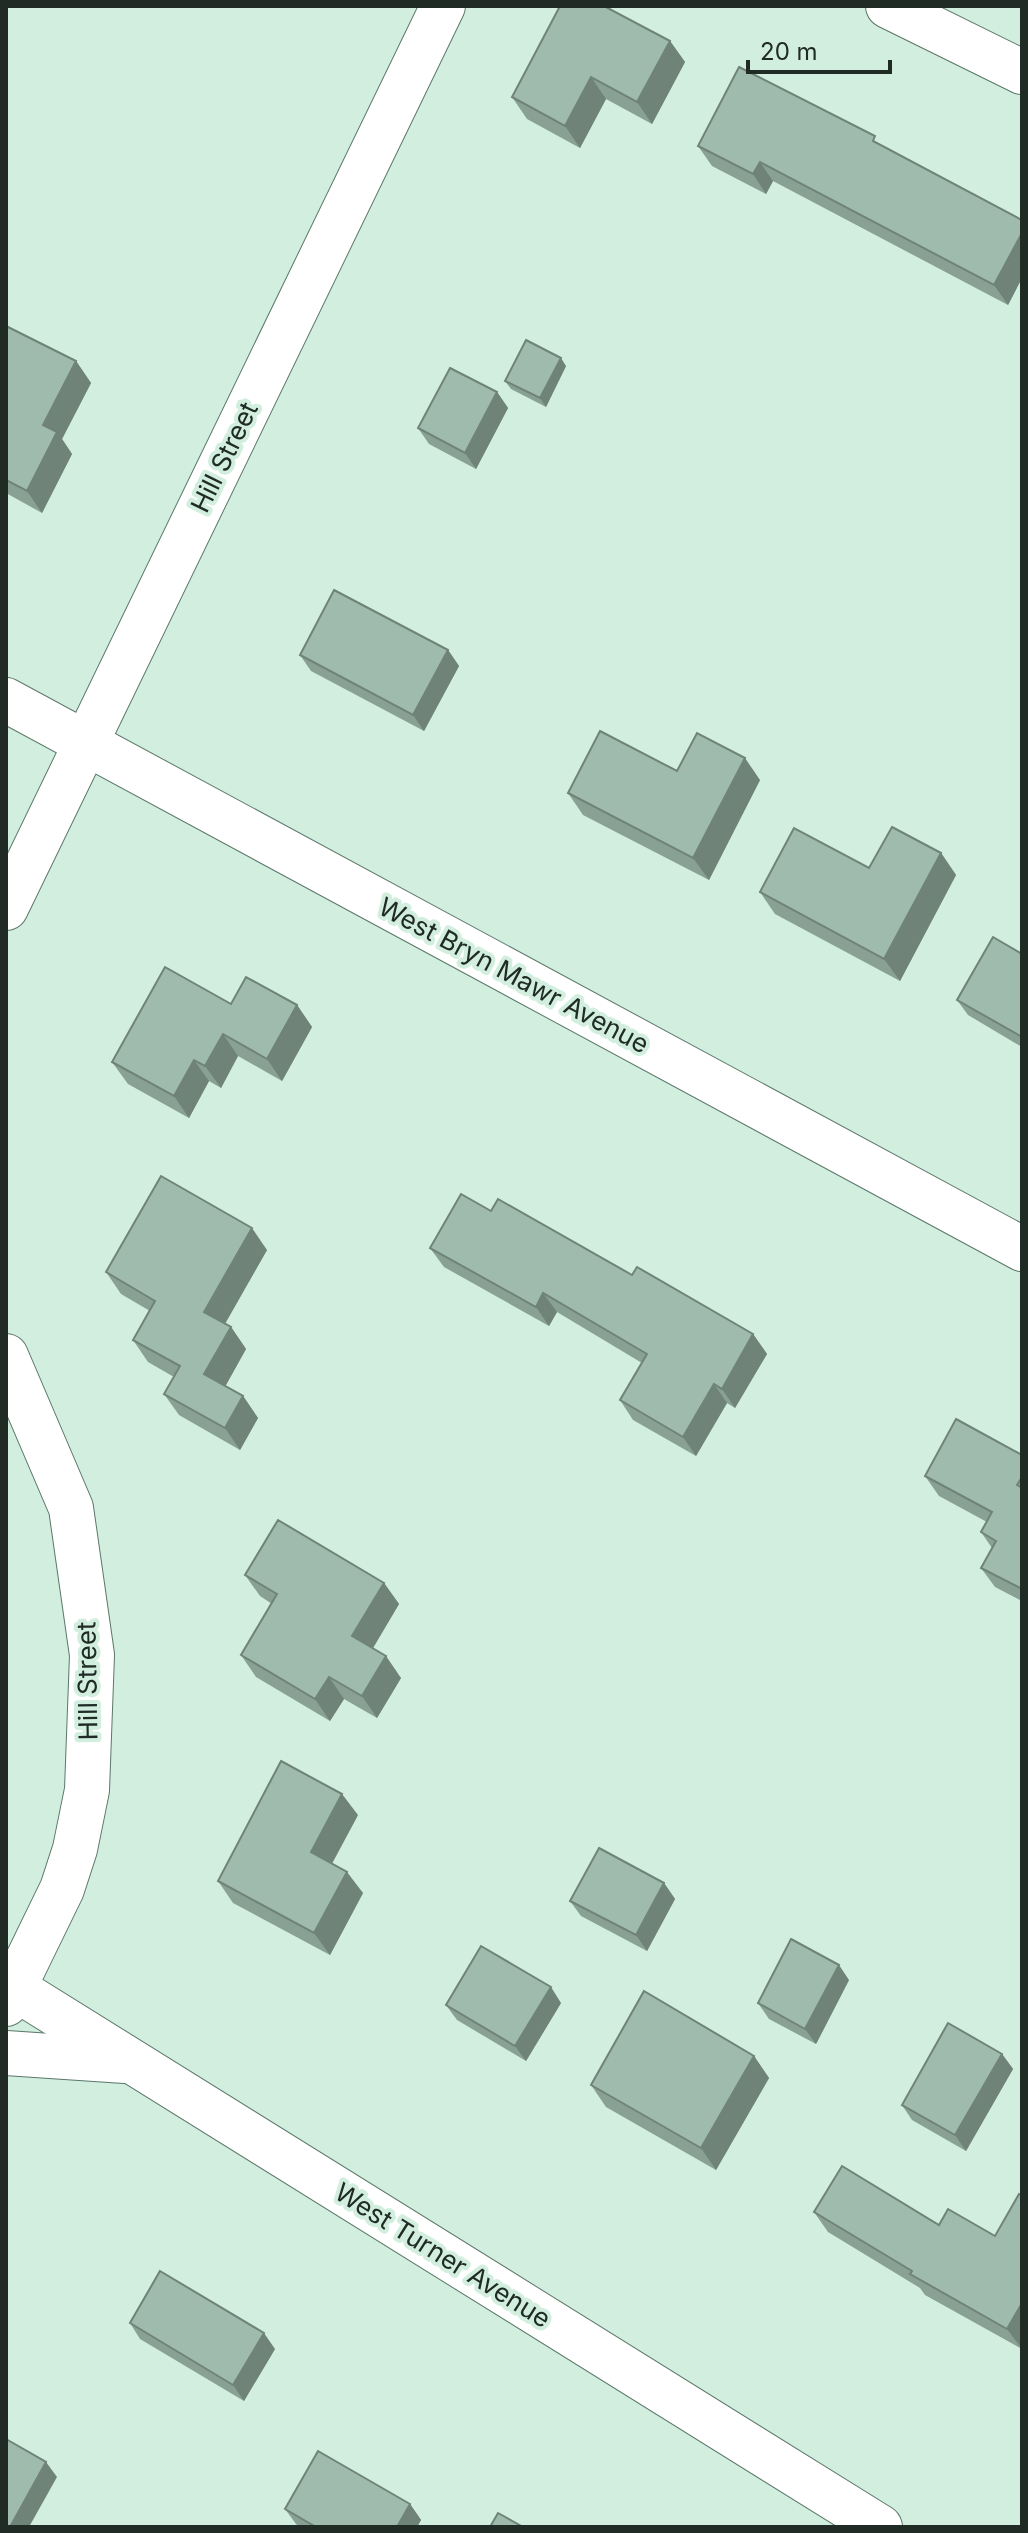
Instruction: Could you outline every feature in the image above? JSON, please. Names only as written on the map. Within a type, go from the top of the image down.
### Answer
[{"type":"street","name":"Hill Street","points":[[6,908],[443,6]]},
{"type":"street","points":[[888,6],[1022,72]]},
{"type":"street","name":"West Bryn Mawr Avenue","points":[[6,700],[1022,1249]]},
{"type":"street","name":"Hill Street","points":[[6,1356],[71,1508],[92,1655],[87,1790],[75,1849],[62,1889],[9,1992]]},
{"type":"street","name":"West Turner Avenue","points":[[9,1992],[131,2061],[880,2527]]},
{"type":"street","points":[[6,2053],[131,2061]]},
{"type":"building","points":[[560,6],[604,6],[670,41],[637,102],[591,77],[565,126],[512,97]]},
{"type":"building","points":[[739,67],[875,136],[873,141],[1022,220],[1022,233],[994,285],[760,162],[753,174],[698,146]]},
{"type":"building","points":[[6,326],[76,361],[43,425],[57,432],[27,491],[6,480]]},
{"type":"building","points":[[526,340],[561,358],[540,398],[505,381]]},
{"type":"building","points":[[450,368],[497,392],[465,453],[418,428]]},
{"type":"building","points":[[334,590],[448,650],[413,715],[300,655]]},
{"type":"building","points":[[600,731],[677,771],[697,733],[745,758],[693,858],[568,793]]},
{"type":"building","points":[[892,827],[941,853],[884,959],[760,892],[794,828],[869,868]]},
{"type":"building","points":[[993,937],[1022,954],[1022,1037],[957,1000]]},
{"type":"building","points":[[165,967],[231,1004],[246,977],[297,1005],[267,1059],[223,1034],[205,1066],[194,1060],[174,1096],[112,1062]]},
{"type":"building","points":[[161,1176],[252,1228],[204,1312],[231,1327],[204,1374],[243,1396],[225,1428],[164,1394],[180,1366],[133,1340],[155,1301],[106,1272]]},
{"type":"building","points":[[461,1194],[491,1211],[498,1199],[632,1275],[637,1267],[753,1334],[722,1389],[714,1384],[683,1437],[620,1400],[647,1354],[543,1293],[536,1307],[430,1248]]},
{"type":"building","points":[[956,1419],[1022,1455],[1022,1477],[1017,1485],[1022,1488],[1022,1589],[981,1568],[996,1541],[981,1532],[992,1512],[925,1476]]},
{"type":"building","points":[[278,1520],[384,1583],[352,1636],[386,1656],[362,1696],[329,1677],[315,1699],[241,1655],[277,1594],[245,1575]]},
{"type":"building","points":[[281,1761],[342,1794],[311,1852],[347,1872],[314,1933],[218,1881]]},
{"type":"building","points":[[599,1848],[664,1883],[636,1935],[570,1901]]},
{"type":"building","points":[[791,1939],[839,1965],[805,2029],[758,2003]]},
{"type":"building","points":[[481,1946],[551,1987],[515,2046],[446,2005]]},
{"type":"building","points":[[644,1991],[754,2056],[701,2148],[591,2085]]},
{"type":"building","points":[[948,2023],[1002,2054],[955,2135],[902,2105]]},
{"type":"building","points":[[842,2166],[939,2225],[948,2209],[995,2236],[1019,2194],[1022,2195],[1022,2303],[1007,2329],[910,2274],[912,2271],[814,2212]]},
{"type":"building","points":[[160,2271],[264,2333],[233,2385],[130,2323]]},
{"type":"building","points":[[6,2439],[46,2462],[10,2527],[6,2527]]},
{"type":"building","points":[[318,2451],[410,2504],[397,2527],[316,2527],[285,2509]]},
{"type":"building","points":[[498,2513],[523,2527],[490,2527]]}]
